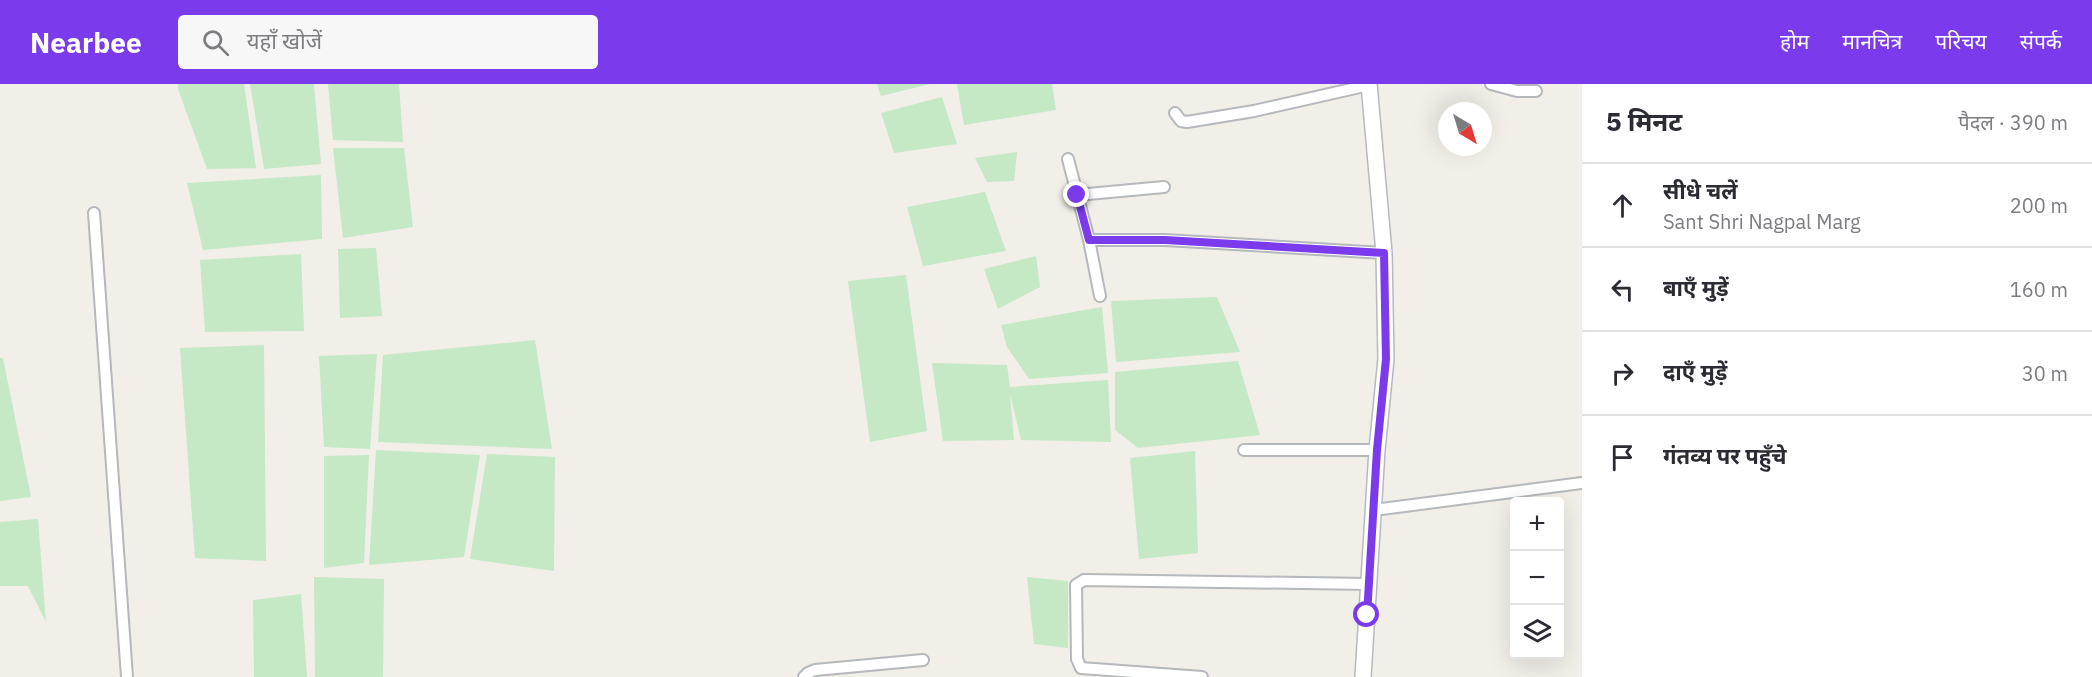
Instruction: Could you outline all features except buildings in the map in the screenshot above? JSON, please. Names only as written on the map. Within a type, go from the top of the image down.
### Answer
[{"type":"main road","points":[[1363,677],[1377,450],[1386,359],[1384,253],[1369,85]]},
{"type":"street","points":[[1491,84],[1517,91],[1536,91]]},
{"type":"street","points":[[1175,113],[1181,122],[1187,122],[1254,111],[1369,85]]},
{"type":"street","points":[[1068,159],[1089,240],[1100,296]]},
{"type":"street","points":[[1077,195],[1164,187]]},
{"type":"street","points":[[94,213],[127,677]]},
{"type":"street","points":[[1089,240],[1165,240],[1384,253]]},
{"type":"street","points":[[1244,450],[1377,450]]},
{"type":"street","points":[[1374,510],[1582,483]]},
{"type":"street","points":[[1202,677],[1081,668],[1077,659],[1076,585],[1084,580],[1368,584]]},
{"type":"street","points":[[804,677],[814,670],[923,660]]},
{"type":"green space","points":[[178,84],[244,84],[256,168],[207,169]]},
{"type":"green space","points":[[250,84],[314,84],[321,164],[264,169]]},
{"type":"green space","points":[[328,84],[399,84],[403,142],[333,140]]},
{"type":"green space","points":[[877,84],[930,84],[881,96]]},
{"type":"green space","points":[[957,84],[1052,84],[1056,110],[964,125]]},
{"type":"green space","points":[[942,97],[957,144],[894,153],[881,113]]},
{"type":"green space","points":[[333,148],[404,148],[413,227],[343,238]]},
{"type":"green space","points":[[1017,152],[1014,181],[987,182],[975,158]]},
{"type":"green space","points":[[321,175],[322,239],[203,250],[187,183]]},
{"type":"green space","points":[[985,192],[1006,251],[923,266],[907,207]]},
{"type":"green space","points":[[376,248],[382,316],[340,318],[338,249]]},
{"type":"green space","points":[[301,254],[304,331],[205,332],[200,260]]},
{"type":"green space","points":[[1036,256],[1040,287],[998,309],[984,269]]},
{"type":"green space","points":[[906,275],[927,431],[870,442],[848,281]]},
{"type":"green space","points":[[1217,297],[1240,352],[1116,362],[1111,301]]},
{"type":"green space","points":[[1102,307],[1108,373],[1029,379],[1007,347],[1001,325]]},
{"type":"green space","points":[[535,340],[552,449],[378,442],[383,355]]},
{"type":"green space","points":[[264,345],[266,561],[195,558],[180,348]]},
{"type":"green space","points":[[377,354],[370,449],[324,447],[319,356]]},
{"type":"green space","points":[[0,358],[3,358],[31,497],[0,501]]},
{"type":"green space","points":[[1238,361],[1260,435],[1138,448],[1115,430],[1115,372]]},
{"type":"green space","points":[[932,363],[1007,365],[1010,387],[1108,380],[1111,442],[1021,440],[1010,393],[1014,440],[943,441]]},
{"type":"green space","points":[[376,450],[480,455],[464,557],[369,565]]},
{"type":"green space","points":[[1195,451],[1198,553],[1139,559],[1130,458]]},
{"type":"green space","points":[[487,454],[555,457],[554,571],[470,559]]},
{"type":"green space","points":[[369,455],[364,563],[324,568],[324,456]]},
{"type":"green space","points":[[38,519],[46,622],[28,586],[0,586],[0,522]]},
{"type":"green space","points":[[314,577],[384,579],[383,677],[315,677]]},
{"type":"green space","points":[[1027,577],[1068,581],[1068,648],[1034,644]]},
{"type":"green space","points":[[301,594],[307,677],[254,677],[253,600]]},
{"type":"route","points":[[1077,195],[1089,240],[1165,240],[1384,253],[1386,359],[1377,450],[1367,615]]}]
